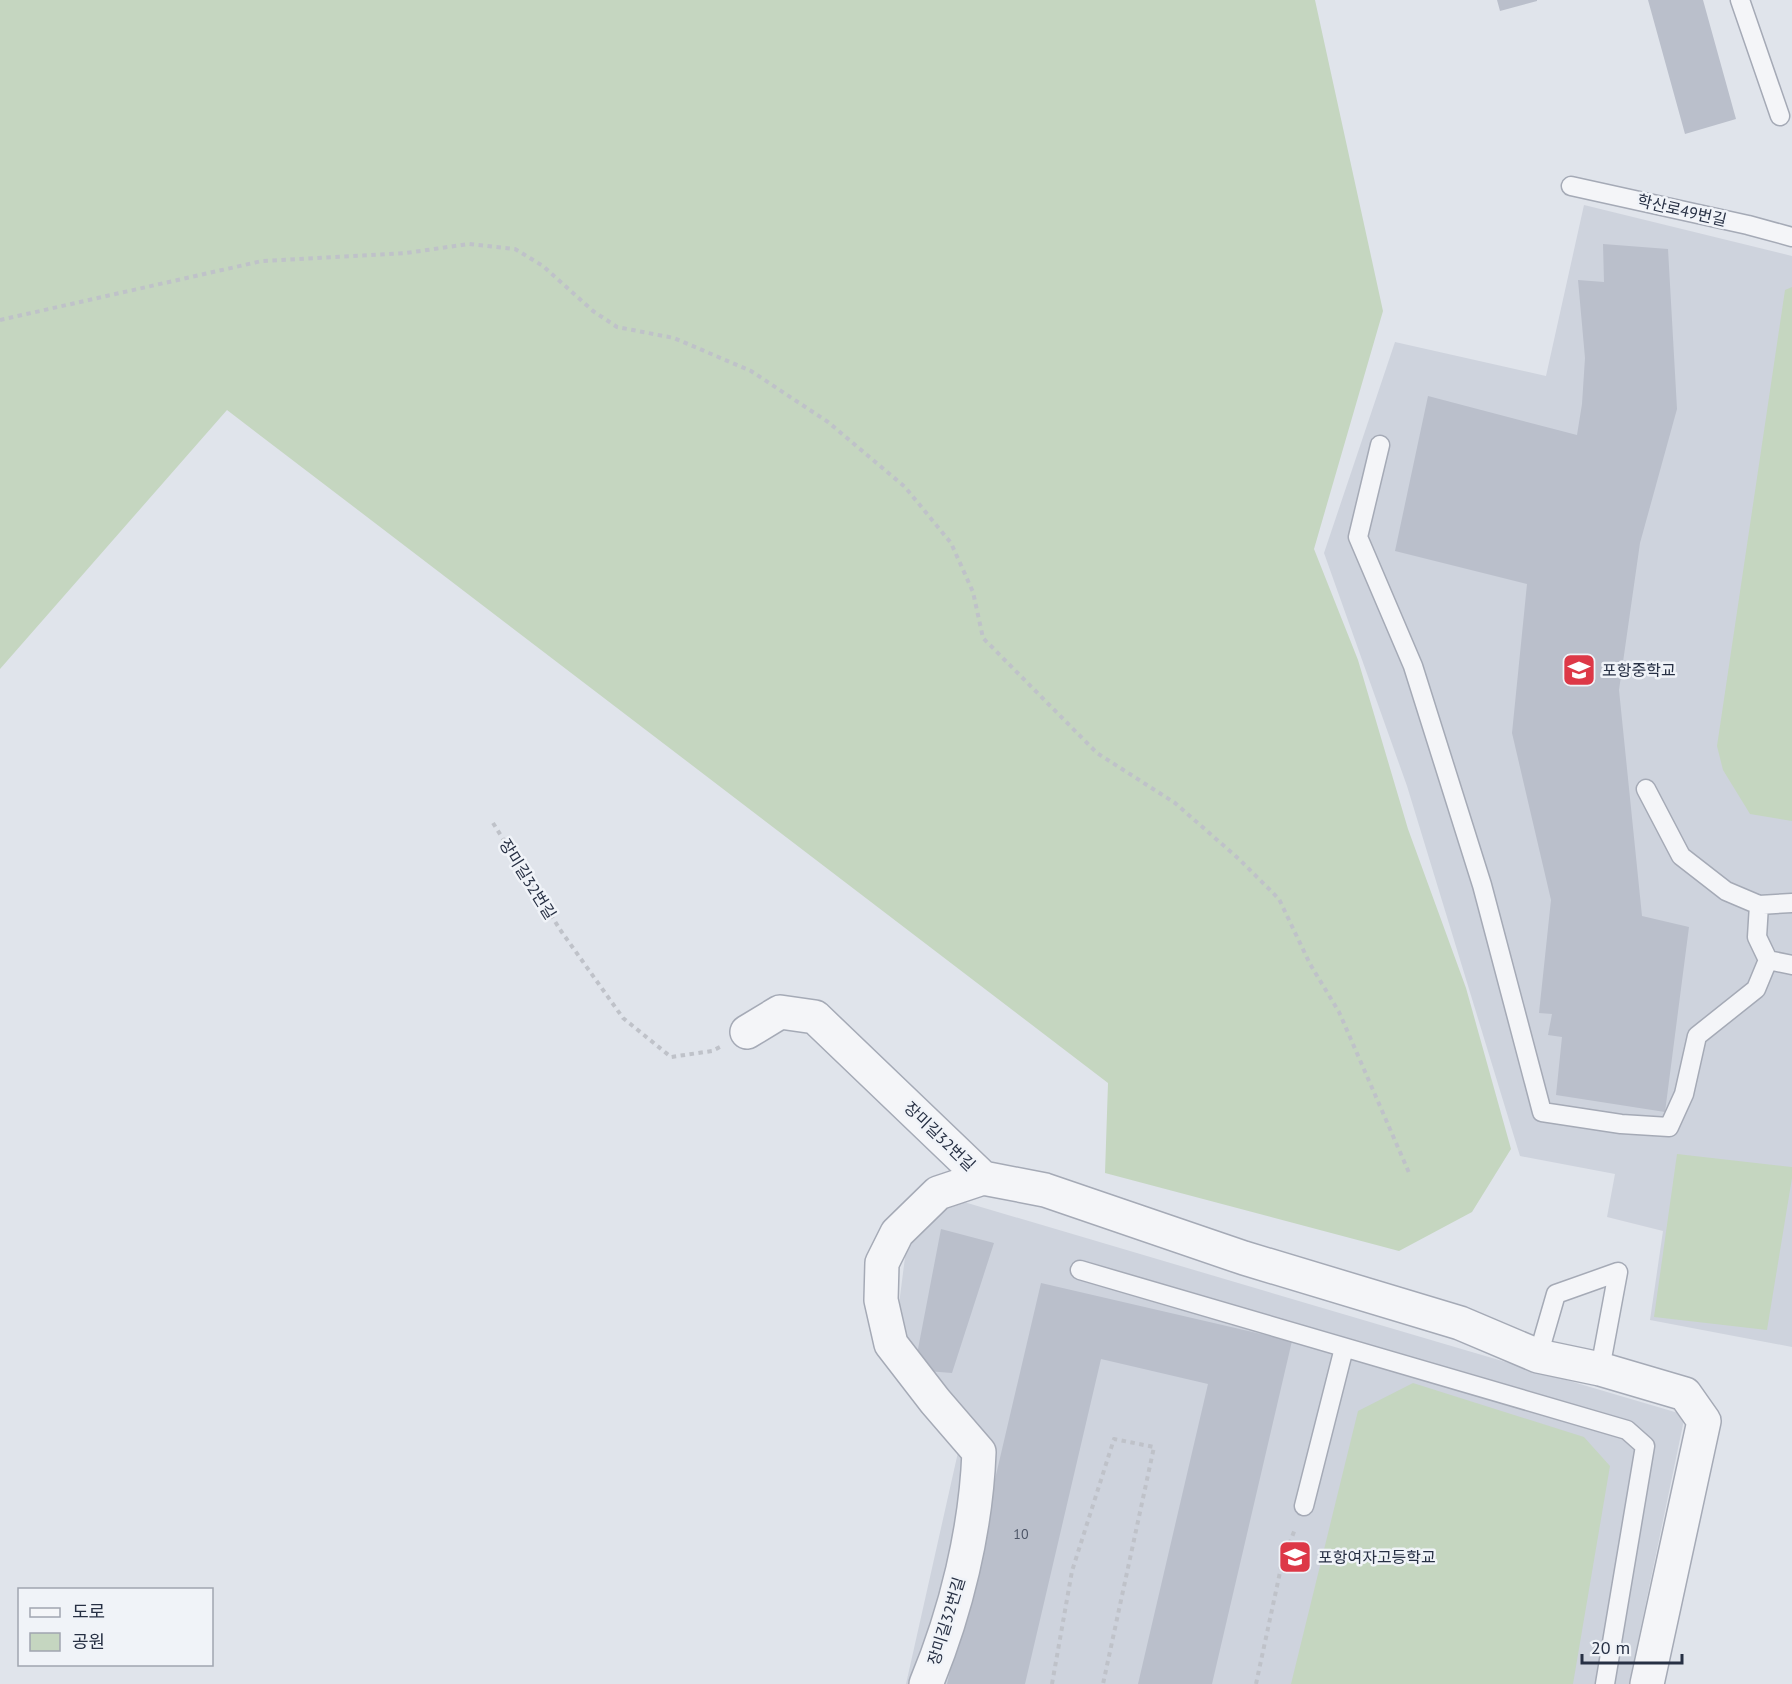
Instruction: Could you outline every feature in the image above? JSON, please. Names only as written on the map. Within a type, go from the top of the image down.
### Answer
[{"type":"street","name":"장미길32번길","points":[[747,1032],[780,1012],[815,1017],[983,1178],[938,1193],[897,1233],[882,1263],[881,1300],[891,1344],[935,1401],[979,1452],[978,1489],[970,1537],[937,1658],[926,1684]]},
{"type":"street","points":[[983,1178],[1046,1190],[1244,1258],[1460,1323],[1538,1356],[1600,1369],[1685,1394],[1704,1421],[1647,1684]]},
{"type":"lane","points":[[1740,0],[1780,116]]},
{"type":"lane","name":"학산로49번길","points":[[1570,186],[1748,225],[1792,237]]},
{"type":"lane","points":[[1380,445],[1358,537],[1413,666],[1482,885],[1542,1112],[1621,1124],[1669,1127],[1684,1094],[1697,1036],[1756,989],[1768,960],[1757,937],[1759,905]]},
{"type":"lane","points":[[1646,789],[1681,856],[1726,891],[1759,905],[1792,903]]},
{"type":"lane","points":[[1768,960],[1792,965]]},
{"type":"lane","points":[[1080,1270],[1627,1430],[1645,1446],[1605,1684]]},
{"type":"lane","points":[[1538,1356],[1557,1294],[1618,1272],[1600,1369]]},
{"type":"lane","points":[[1304,1506],[1344,1348]]},
{"type":"path","points":[[0,320],[115,296],[262,261],[406,253],[469,244],[515,249],[543,266],[593,311],[617,327],[674,338],[751,371],[828,422],[905,487],[951,543],[973,592],[983,638],[1097,753],[1175,803],[1239,859],[1278,899],[1310,964],[1339,1012],[1410,1175]]},
{"type":"path","name":"장미길32번길","points":[[493,823],[561,931],[623,1018],[671,1057],[712,1052],[747,1032]]},
{"type":"path","points":[[1052,1684],[1072,1571],[1114,1439],[1154,1447],[1103,1684]]},
{"type":"path","points":[[1256,1684],[1282,1563],[1304,1506]]},
{"type":"shaded area","name":"포항중학교","points":[[1584,205],[1792,256],[1792,1347],[1650,1320],[1663,1231],[1607,1217],[1615,1174],[1520,1156],[1407,786],[1324,553],[1395,342],[1546,376]]},
{"type":"shaded area","name":"포항여자고등학교","points":[[964,1202],[1685,1415],[1629,1684],[906,1684],[963,1430],[896,1328],[910,1218]]},
{"type":"green space","points":[[0,0],[1315,0],[1383,311],[1314,549],[1358,660],[1408,829],[1466,988],[1511,1149],[1472,1212],[1399,1251],[1105,1173],[1108,1083],[227,410],[0,669]]},
{"type":"green space","points":[[1792,287],[1792,821],[1750,814],[1723,770],[1717,746],[1785,290]]},
{"type":"green space","points":[[1677,1154],[1792,1167],[1767,1330],[1654,1317]]},
{"type":"green space","points":[[1413,1383],[1584,1437],[1610,1466],[1573,1684],[1291,1684],[1358,1411]]},
{"type":"building","points":[[1497,0],[1537,0],[1537,1],[1500,11]]},
{"type":"building","points":[[1648,0],[1703,0],[1736,119],[1685,134]]},
{"type":"building","points":[[1603,244],[1668,249],[1677,409],[1640,543],[1619,690],[1642,916],[1689,927],[1665,1112],[1556,1095],[1562,1037],[1548,1035],[1552,1014],[1539,1013],[1551,900],[1512,733],[1527,584],[1395,551],[1428,396],[1577,435],[1585,358],[1578,280],[1604,282]]},
{"type":"building","points":[[941,1229],[994,1243],[952,1373],[914,1370]]},
{"type":"building","points":[[1041,1283],[1292,1341],[1212,1684],[1138,1684],[1208,1384],[1101,1359],[1025,1684],[947,1684]]},
{"type":"place","name":"포항중학교","points":[[1579,670]]},
{"type":"place","name":"포항여자고등학교","points":[[1295,1557]]}]
